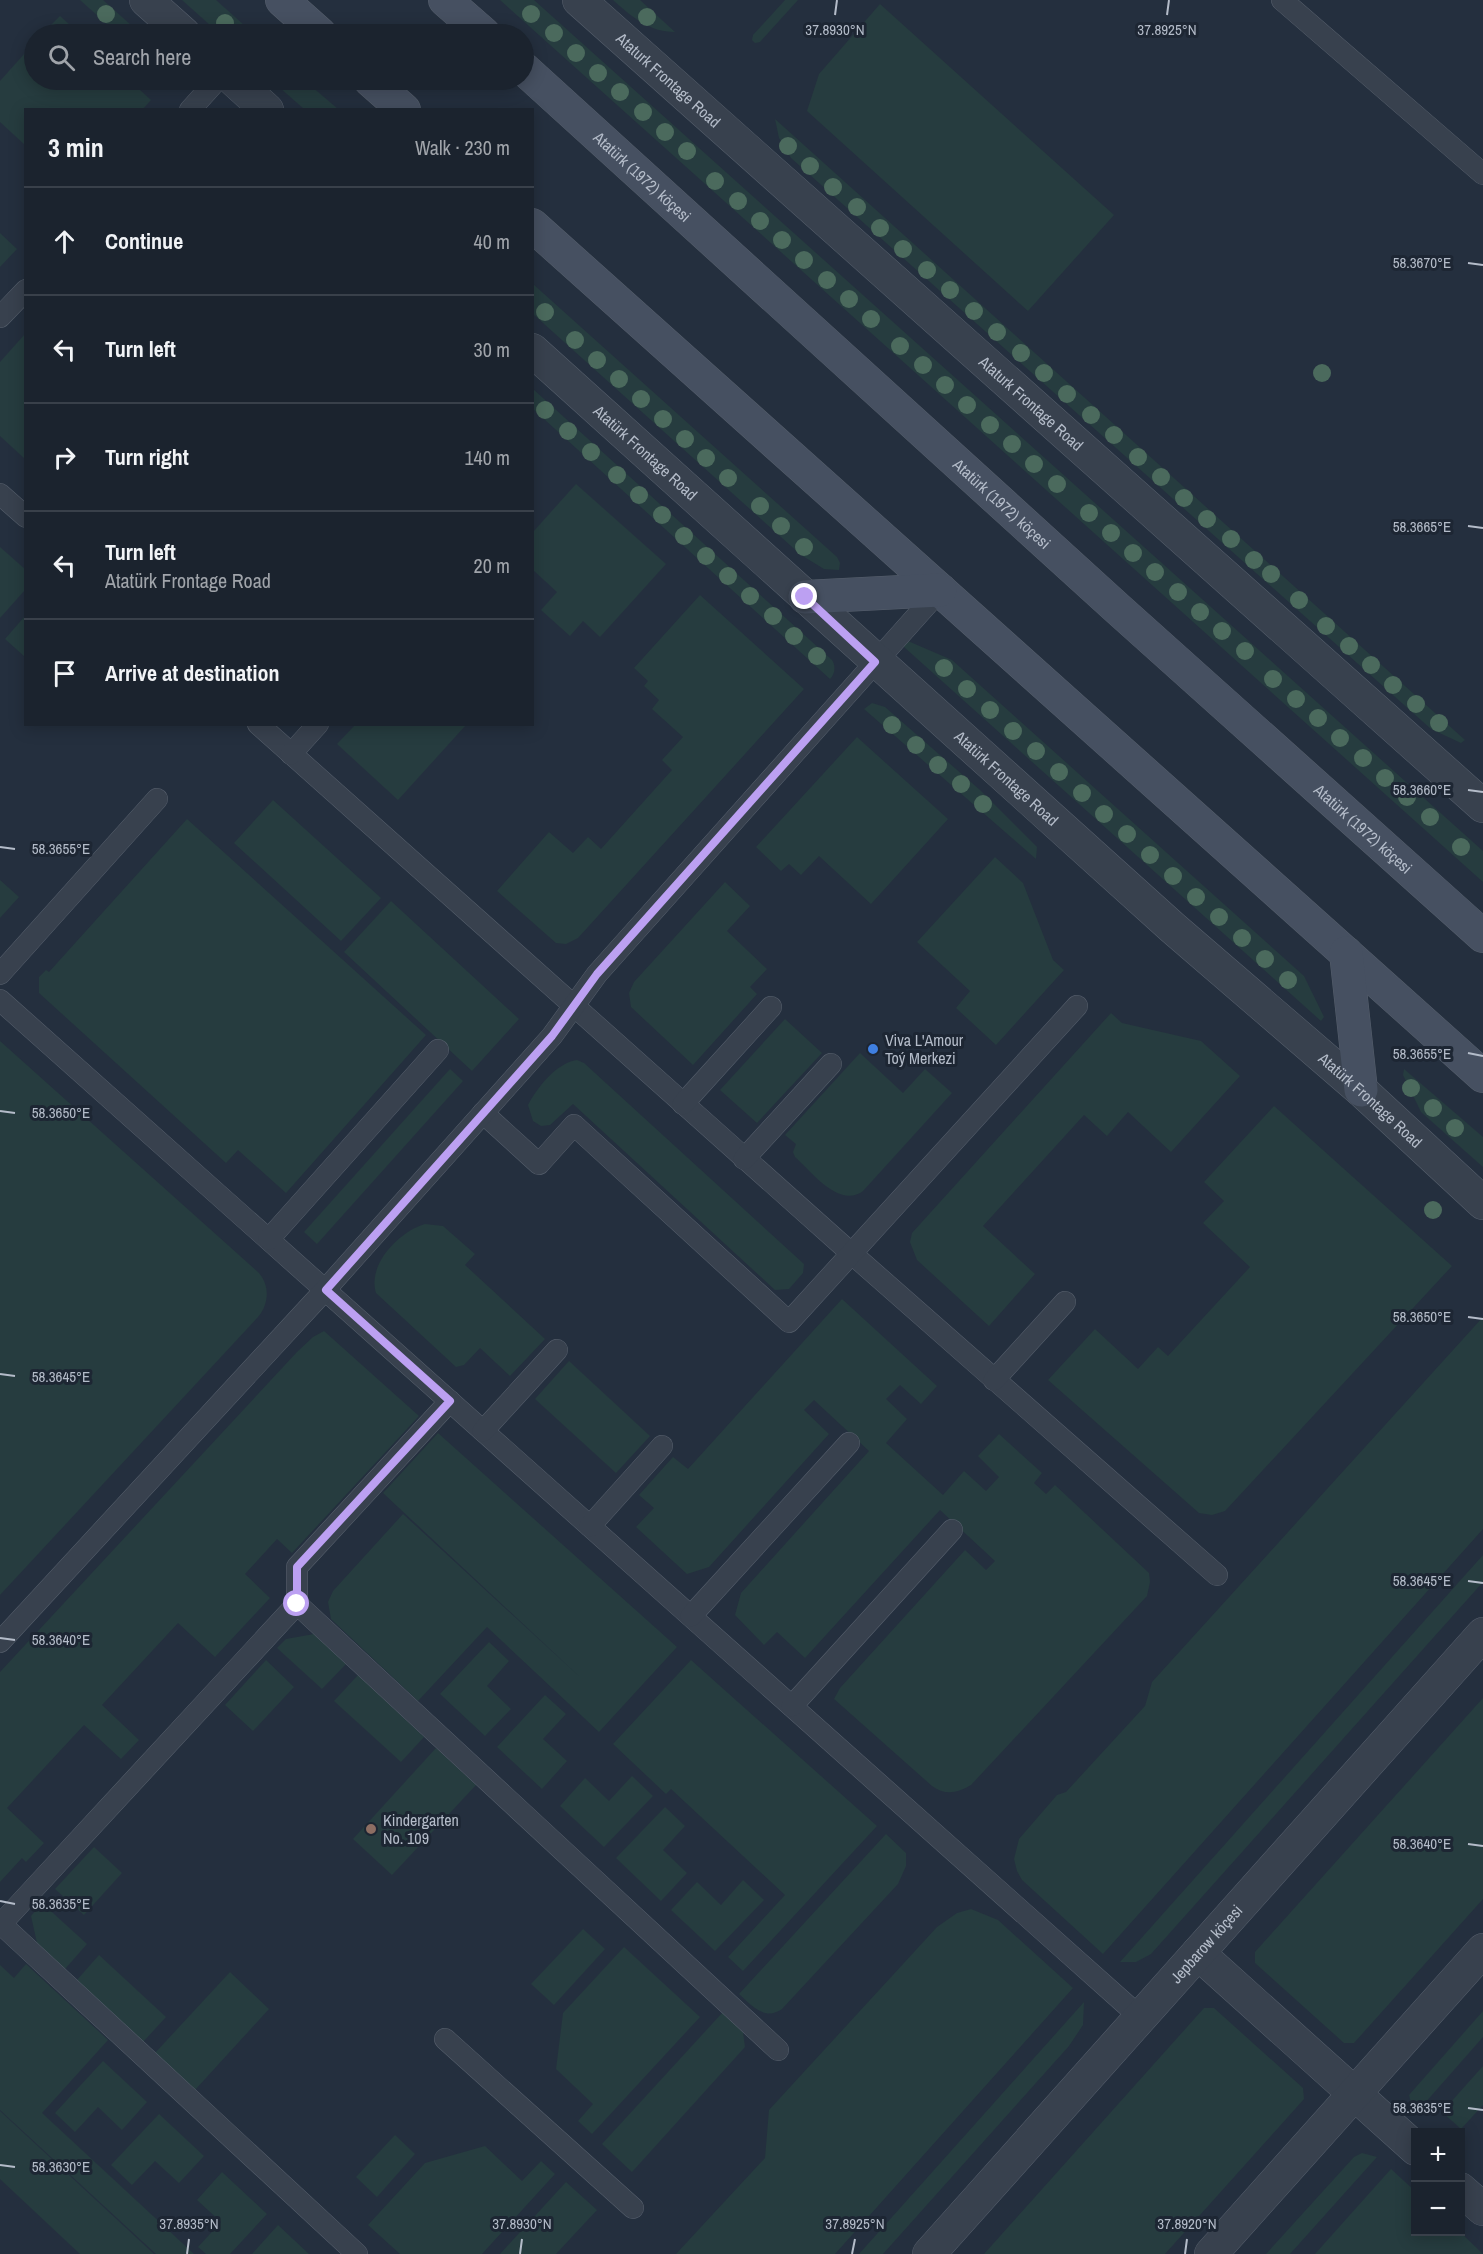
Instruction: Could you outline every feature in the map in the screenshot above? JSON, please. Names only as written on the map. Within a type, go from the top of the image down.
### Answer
[{"type":"main road","points":[[282,0],[309,24]]},
{"type":"main road","points":[[445,0],[473,24]]},
{"type":"main road","name":"Atatürk (1972) köçesi","points":[[534,78],[1118,609],[1483,936]]},
{"type":"main road","points":[[381,90],[402,108]]},
{"type":"main road","points":[[534,227],[1483,1076]]},
{"type":"main road","points":[[805,597],[940,590]]},
{"type":"main road","points":[[1346,953],[1361,1090]]},
{"type":"street","points":[[146,0],[173,24]]},
{"type":"street","name":"Ataturk Frontage Road","points":[[579,0],[1483,806]]},
{"type":"street","points":[[245,90],[265,108]]},
{"type":"street","name":"Atatürk Frontage Road","points":[[534,352],[875,662],[1173,928],[1361,1090],[1483,1203]]},
{"type":"street","name":"Jepbarow köçesi","points":[[929,2254],[1483,1634]]},
{"type":"street","points":[[1211,2254],[1483,1950]]},
{"type":"street","points":[[1198,1953],[1411,2145]]},
{"type":"street","points":[[1465,2193],[1483,2209]]},
{"type":"lane","points":[[1282,0],[1483,174]]},
{"type":"lane","points":[[192,108],[208,90]]},
{"type":"lane","points":[[0,317],[24,292]]},
{"type":"lane","points":[[0,494],[24,515]]},
{"type":"lane","points":[[0,1642],[326,1290],[552,1036],[597,974],[940,590]]},
{"type":"lane","points":[[260,726],[851,1254],[1217,1575]]},
{"type":"lane","points":[[291,754],[316,726]]},
{"type":"lane","points":[[0,974],[157,799]]},
{"type":"lane","points":[[0,999],[1140,2018]]},
{"type":"lane","points":[[483,1113],[539,1164],[574,1125],[789,1322],[1077,1006]]},
{"type":"lane","points":[[683,1104],[771,1007]]},
{"type":"lane","points":[[269,1239],[438,1050]]},
{"type":"lane","points":[[744,1159],[831,1064]]},
{"type":"lane","points":[[994,1380],[1065,1302]]},
{"type":"lane","points":[[483,1431],[557,1350]]},
{"type":"lane","points":[[357,2254],[2,1924],[297,1604],[297,1567],[450,1401]]},
{"type":"lane","points":[[691,1616],[849,1443]]},
{"type":"lane","points":[[590,1526],[662,1446]]},
{"type":"lane","points":[[792,1706],[952,1530]]},
{"type":"lane","points":[[297,1604],[778,2050]]},
{"type":"lane","points":[[445,2039],[633,2208]]},
{"type":"green space","points":[[80,0],[103,0],[130,24],[107,24]]},
{"type":"green space","points":[[182,0],[216,0],[243,24],[209,24]]},
{"type":"green space","points":[[500,0],[534,0],[1483,851],[1483,882],[534,31],[534,24],[527,24]]},
{"type":"green space","points":[[613,0],[640,0],[675,32],[649,26],[634,18]]},
{"type":"green space","points":[[785,0],[798,0],[760,42],[755,43],[752,40],[753,35]]},
{"type":"green space","points":[[880,4],[1114,215],[1028,311],[807,111],[819,74]]},
{"type":"green space","points":[[60,16],[69,24],[52,24]]},
{"type":"green space","points":[[24,54],[24,90],[140,90],[151,100],[144,108],[24,108],[24,144],[0,122],[0,81]]},
{"type":"green space","points":[[282,90],[316,90],[337,108],[303,108]]},
{"type":"green space","points":[[775,119],[1465,740],[1461,743],[1431,729],[791,158],[779,138]]},
{"type":"green space","points":[[0,233],[17,249],[0,267]]},
{"type":"green space","points":[[534,285],[837,557],[840,563],[839,570],[824,569],[801,555],[534,315]]},
{"type":"green space","points":[[24,335],[24,458],[0,436],[0,362]]},
{"type":"green space","points":[[534,390],[832,660],[834,670],[830,679],[534,410]]},
{"type":"green space","points":[[576,484],[666,564],[600,637],[583,621],[570,636],[541,610],[557,592],[534,571],[534,531]]},
{"type":"green space","points":[[0,547],[24,568],[24,591],[0,618]]},
{"type":"green space","points":[[700,595],[804,689],[578,938],[566,944],[556,943],[497,891],[549,832],[573,853],[588,837],[601,849],[672,770],[662,760],[683,737],[652,709],[659,700],[644,686],[648,681],[634,668]]},
{"type":"green space","points":[[24,617],[24,656],[5,639]]},
{"type":"green space","points":[[908,641],[952,660],[1304,976],[1324,1017],[1321,1021],[904,647],[902,644]]},
{"type":"green space","points":[[872,703],[885,707],[980,790],[1037,847],[1036,859],[864,709]]},
{"type":"green space","points":[[354,726],[465,726],[398,800],[337,744]]},
{"type":"green space","points":[[857,737],[948,819],[871,904],[819,856],[801,875],[789,864],[781,871],[756,847]]},
{"type":"green space","points":[[273,800],[381,898],[341,941],[234,843]]},
{"type":"green space","points":[[187,819],[426,1035],[286,1193],[238,1150],[226,1163],[39,993],[39,977],[46,970],[49,972]]},
{"type":"green space","points":[[995,857],[1023,883],[1053,960],[1064,970],[996,1045],[956,1008],[970,991],[917,942]]},
{"type":"green space","points":[[0,880],[19,897],[0,918]]},
{"type":"green space","points":[[725,882],[750,906],[727,931],[767,969],[750,987],[757,994],[693,1065],[631,1007],[629,993],[634,982]]},
{"type":"green space","points":[[391,901],[519,1019],[472,1071],[344,952]]},
{"type":"green space","points":[[1111,1013],[1122,1023],[1201,1041],[1240,1076],[1171,1152],[1128,1112],[1107,1136],[1084,1115],[983,1226],[1035,1274],[989,1326],[917,1260],[910,1242],[912,1233]]},
{"type":"green space","points":[[785,1019],[822,1053],[757,1123],[720,1090]]},
{"type":"green space","points":[[0,1041],[259,1273],[263,1278],[267,1295],[262,1312],[258,1317],[0,1595]]},
{"type":"green space","points":[[860,1053],[903,1093],[925,1069],[952,1093],[863,1191],[854,1195],[844,1195],[826,1186],[795,1157],[793,1152],[796,1144],[785,1135]]},
{"type":"green space","points":[[577,1060],[584,1063],[804,1264],[803,1273],[789,1289],[775,1290],[573,1104],[550,1125],[541,1126],[533,1121],[528,1105],[536,1091],[555,1071]]},
{"type":"green space","points":[[450,1069],[463,1081],[317,1244],[304,1232]]},
{"type":"green space","points":[[1404,1069],[1483,1137],[1483,1167],[1421,1112],[1403,1075]]},
{"type":"green space","points":[[1274,1106],[1452,1266],[1225,1511],[1212,1515],[1199,1513],[1048,1380],[1095,1329],[1138,1369],[1158,1347],[1168,1356],[1250,1267],[1203,1223],[1224,1201],[1204,1182]]},
{"type":"green space","points":[[425,1224],[443,1226],[475,1254],[465,1265],[545,1339],[510,1376],[480,1348],[464,1365],[456,1367],[376,1293],[374,1282],[376,1271],[388,1250],[396,1241]]},
{"type":"green space","points":[[842,1299],[937,1386],[921,1404],[900,1385],[886,1399],[907,1419],[886,1443],[943,1495],[964,1471],[986,1491],[999,1477],[978,1456],[999,1434],[1042,1473],[1034,1483],[1046,1494],[1055,1485],[1149,1573],[1147,1596],[971,1785],[961,1790],[947,1792],[932,1786],[834,1699],[840,1688],[965,1550],[986,1570],[995,1561],[940,1510],[805,1658],[777,1632],[764,1645],[735,1615],[741,1593],[869,1451],[814,1400],[804,1410],[829,1434],[709,1567],[687,1574],[636,1527],[654,1508],[639,1495],[673,1457],[688,1469]]},
{"type":"green space","points":[[1483,1317],[1483,1529],[1103,1954],[1022,1880],[1014,1859],[1019,1839],[1057,1795],[1066,1792],[1145,1706],[1152,1682]]},
{"type":"green space","points":[[324,1331],[419,1416],[292,1553],[277,1539],[245,1574],[270,1598],[215,1657],[178,1623],[102,1705],[139,1740],[121,1759],[84,1725],[7,1808],[44,1843],[26,1862],[22,1858],[0,1882],[0,1672],[297,1352],[313,1337]]},
{"type":"green space","points":[[569,1361],[650,1436],[616,1473],[535,1399]]},
{"type":"green space","points":[[438,1433],[677,1647],[599,1732],[487,1627],[418,1701],[331,1619],[328,1602],[333,1591],[403,1514],[582,1679],[383,1493]]},
{"type":"green space","points":[[1483,1555],[1483,1582],[1151,1954],[1136,1962],[1120,1962]]},
{"type":"green space","points":[[314,1634],[346,1664],[322,1689],[277,1648],[286,1639]]},
{"type":"green space","points":[[489,1642],[509,1661],[487,1686],[511,1709],[485,1736],[440,1694]]},
{"type":"green space","points":[[266,1660],[294,1687],[253,1731],[225,1705]]},
{"type":"green space","points":[[691,1660],[877,1826],[743,1971],[728,1957],[785,1895],[671,1789],[666,1794],[613,1744]]},
{"type":"green space","points":[[358,1675],[424,1737],[401,1762],[334,1701]]},
{"type":"green space","points":[[545,1695],[566,1714],[543,1739],[567,1761],[542,1789],[497,1747]]},
{"type":"green space","points":[[1483,1698],[1483,1899],[1354,2043],[1344,2043],[1255,1963],[1255,1952]]},
{"type":"green space","points":[[436,1748],[476,1785],[392,1875],[353,1839]]},
{"type":"green space","points":[[632,1776],[653,1796],[604,1847],[560,1806],[585,1778],[609,1801]]},
{"type":"green space","points":[[665,1807],[685,1826],[663,1850],[687,1873],[661,1901],[616,1858]]},
{"type":"green space","points":[[886,1834],[906,1853],[906,1866],[898,1884],[782,2009],[764,2013],[754,2007],[739,1994]]},
{"type":"green space","points":[[94,1847],[122,1873],[84,1915],[55,1889]]},
{"type":"green space","points":[[743,1880],[764,1900],[715,1951],[671,1910],[697,1882],[721,1905]]},
{"type":"green space","points":[[42,1903],[87,1944],[65,1969],[37,1943],[31,1916]]},
{"type":"green space","points":[[971,1909],[998,1920],[1073,1988],[835,2254],[676,2254],[765,2158],[769,2110],[937,1927],[957,1913]]},
{"type":"green space","points":[[583,1929],[605,1949],[554,2005],[531,1984]]},
{"type":"green space","points":[[624,1947],[700,2017],[592,2134],[578,2121],[593,2104],[556,2069],[563,2013]]},
{"type":"green space","points":[[99,1955],[166,2017],[143,2042],[77,1980]]},
{"type":"green space","points":[[26,1964],[108,2040],[42,2113],[194,2254],[156,2254],[0,2110],[0,1965],[14,1978]]},
{"type":"green space","points":[[230,1972],[269,2009],[195,2090],[155,2053]]},
{"type":"green space","points":[[1084,2002],[1083,2025],[1069,2046],[883,2254],[859,2254]]},
{"type":"green space","points":[[1204,2008],[1214,2008],[1303,2088],[1304,2099],[1165,2254],[984,2254]]},
{"type":"green space","points":[[1483,2011],[1483,2037],[1417,2112],[1412,2107],[1409,2095]]},
{"type":"green space","points":[[723,2012],[743,2032],[745,2047],[632,2172],[602,2144]]},
{"type":"green space","points":[[103,2061],[147,2102],[122,2130],[98,2107],[75,2132],[55,2113]]},
{"type":"green space","points":[[1483,2066],[1483,2105],[1462,2128],[1442,2112]]},
{"type":"green space","points":[[0,2111],[154,2254],[80,2254],[0,2179]]},
{"type":"green space","points":[[159,2114],[204,2156],[179,2183],[155,2161],[132,2185],[111,2165]]},
{"type":"green space","points":[[395,2135],[415,2154],[377,2197],[356,2177]]},
{"type":"green space","points":[[485,2146],[522,2181],[541,2161],[555,2174],[482,2254],[400,2254],[368,2225],[425,2163]]},
{"type":"green space","points":[[1362,2153],[1377,2157],[1290,2254],[1266,2254],[1354,2157]]},
{"type":"green space","points":[[1391,2169],[1411,2187],[1411,2236],[1464,2236],[1483,2254],[1315,2254]]},
{"type":"green space","points":[[222,2172],[267,2214],[230,2254],[206,2254],[198,2247],[221,2222],[197,2200]]},
{"type":"green space","points":[[566,2182],[597,2210],[556,2254],[500,2254]]},
{"type":"green space","points":[[278,2225],[309,2254],[252,2254]]},
{"type":"place","name":"Viva L'Amour Toý Merkezi","points":[[873,1049]]},
{"type":"place","name":"Kindergarten No. 109","points":[[371,1829]]},
{"type":"route","points":[[297,1604],[297,1567],[450,1401],[326,1290],[552,1036],[597,974],[875,662],[805,597]]}]
